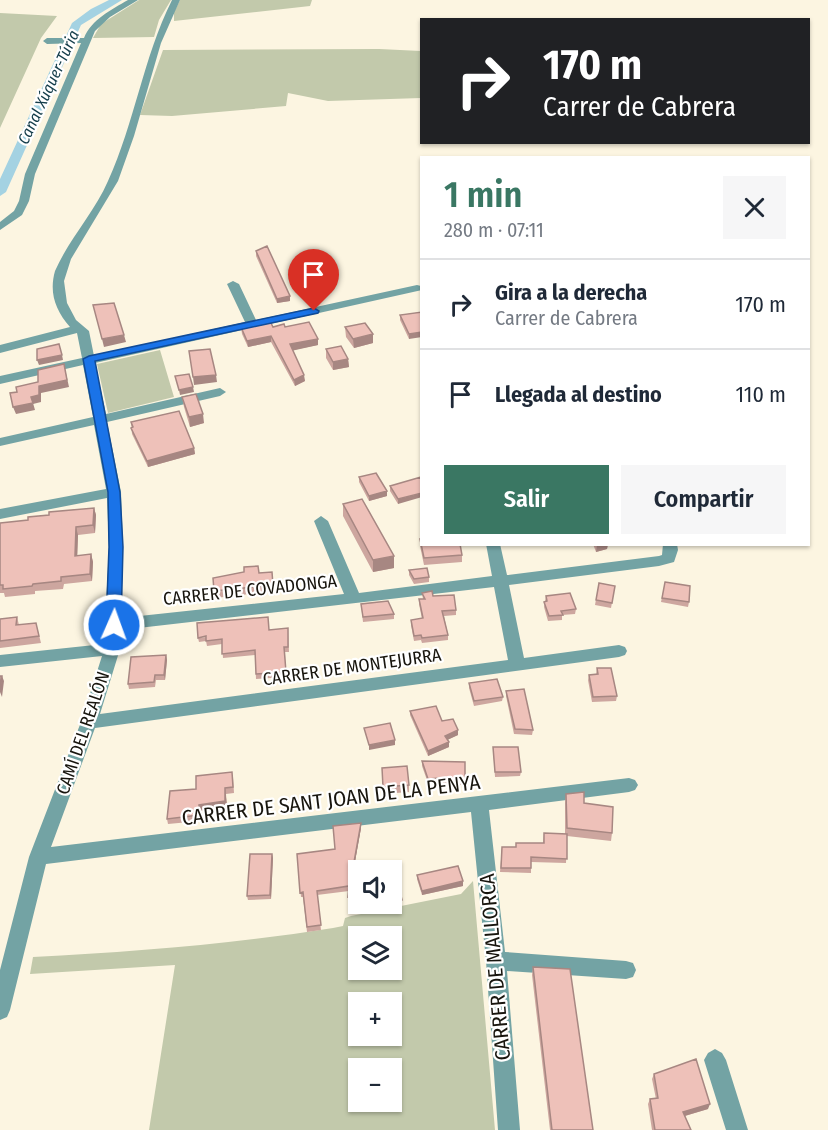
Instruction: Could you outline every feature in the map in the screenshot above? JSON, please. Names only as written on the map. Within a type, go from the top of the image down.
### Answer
[{"type":"street","points":[[0,227],[18,213],[24,201],[30,174],[85,40],[98,23],[134,0]]},
{"type":"street","name":"CAMÍ DEL REALÓN","points":[[0,1010],[38,857],[89,722],[112,649],[114,625],[116,547],[114,492],[83,331],[73,325],[64,311],[58,282],[63,266],[113,182],[160,37],[176,0]]},
{"type":"street","points":[[47,40],[85,40]]},
{"type":"street","points":[[233,284],[252,325]]},
{"type":"street","points":[[0,380],[417,288]]},
{"type":"street","points":[[0,349],[78,328]]},
{"type":"street","points":[[0,442],[220,392]]},
{"type":"street","points":[[0,514],[114,492]]},
{"type":"street","name":"CARRER DE COVADONGA","points":[[321,521],[354,599]]},
{"type":"street","points":[[493,546],[517,664]]},
{"type":"street","name":"CARRER DE COVADONGA","points":[[114,625],[354,599],[659,561],[669,558],[670,546]]},
{"type":"street","points":[[0,662],[112,649]]},
{"type":"street","name":"CARRER DE MONTEJURRA","points":[[89,722],[619,651]]},
{"type":"street","name":"CARRER DE SANT JOAN DE LA PENYA","points":[[38,857],[629,785]]},
{"type":"street","name":"CARRER DE MALLORCA","points":[[479,805],[496,960],[509,1130]]},
{"type":"street","points":[[496,960],[626,970]]},
{"type":"street","points":[[715,1060],[737,1130]]},
{"type":"green space","points":[[139,0],[171,0],[159,20],[154,37],[93,38],[101,24]]},
{"type":"green space","points":[[180,0],[312,0],[310,6],[174,21],[174,12]]},
{"type":"green space","points":[[0,13],[57,16],[41,38],[0,128]]},
{"type":"green space","points":[[379,49],[420,51],[420,98],[328,101],[288,93],[286,106],[172,116],[140,115],[163,50]]},
{"type":"green space","points":[[160,350],[174,397],[108,413],[97,364]]},
{"type":"green space","points":[[473,881],[495,1130],[149,1130],[175,965],[30,974],[33,957],[183,947],[296,934],[343,926],[345,918],[361,914],[402,914],[402,906],[461,894]]},
{"type":"building","points":[[267,246],[290,296],[277,299],[256,251]]},
{"type":"building","points":[[114,303],[124,335],[102,339],[93,305]]},
{"type":"building","points":[[420,312],[420,332],[409,334],[400,315]]},
{"type":"building","points":[[270,321],[273,327],[309,322],[318,339],[290,344],[304,375],[294,380],[271,336],[247,341],[241,327]]},
{"type":"building","points":[[365,323],[373,334],[353,339],[345,327]]},
{"type":"building","points":[[59,344],[62,355],[37,360],[37,349]]},
{"type":"building","points":[[341,346],[348,359],[333,362],[326,349]]},
{"type":"building","points":[[210,349],[216,375],[193,377],[189,351]]},
{"type":"building","points":[[64,364],[67,380],[39,386],[39,395],[31,397],[33,403],[13,407],[10,393],[17,392],[16,387],[38,382],[38,370]]},
{"type":"building","points":[[189,374],[193,387],[179,390],[175,376]]},
{"type":"building","points":[[196,394],[203,414],[189,417],[182,397]]},
{"type":"building","points":[[179,411],[194,448],[147,461],[131,428],[133,427],[131,422]]},
{"type":"building","points":[[376,473],[387,491],[369,496],[359,477]]},
{"type":"building","points":[[420,477],[420,494],[398,499],[390,486]]},
{"type":"building","points":[[362,499],[394,556],[373,560],[343,504]]},
{"type":"building","points":[[94,508],[93,525],[76,527],[75,556],[91,554],[90,574],[61,577],[61,581],[33,584],[32,586],[3,589],[3,585],[0,585],[0,523],[28,520],[28,517],[49,515],[49,512]]},
{"type":"building","points":[[421,546],[460,546],[462,555],[424,558]]},
{"type":"building","points":[[258,566],[259,573],[272,572],[273,585],[214,591],[213,578],[244,572],[244,567]]},
{"type":"building","points":[[427,568],[429,577],[414,579],[409,570]]},
{"type":"building","points":[[665,582],[690,586],[689,602],[662,598]]},
{"type":"building","points":[[599,583],[615,586],[612,603],[596,600]]},
{"type":"building","points":[[432,591],[433,596],[454,595],[456,610],[442,611],[448,635],[422,638],[421,635],[414,636],[411,620],[423,618],[419,599],[425,599],[422,593]]},
{"type":"building","points":[[570,593],[576,609],[561,611],[563,615],[549,616],[544,602],[547,601],[546,596]]},
{"type":"building","points":[[388,601],[394,614],[363,617],[361,604]]},
{"type":"building","points":[[17,617],[16,625],[36,623],[39,636],[0,641],[0,619]]},
{"type":"building","points":[[268,617],[269,630],[288,628],[288,647],[284,647],[286,672],[256,674],[255,650],[222,654],[222,639],[206,641],[206,636],[198,638],[197,623]]},
{"type":"building","points":[[166,655],[164,675],[155,675],[154,682],[128,684],[131,657]]},
{"type":"building","points":[[597,668],[611,668],[617,696],[593,697],[589,675],[598,674]]},
{"type":"building","points":[[497,679],[503,697],[474,701],[469,683]]},
{"type":"building","points":[[524,689],[533,730],[515,729],[506,691]]},
{"type":"building","points":[[436,706],[442,721],[453,719],[458,730],[445,736],[449,742],[428,751],[410,711]]},
{"type":"building","points":[[390,723],[395,740],[369,745],[364,728]]},
{"type":"building","points":[[493,747],[518,747],[521,772],[495,772]]},
{"type":"building","points":[[422,761],[465,762],[465,780],[428,779]]},
{"type":"building","points":[[407,766],[409,785],[383,787],[382,768]]},
{"type":"building","points":[[232,772],[233,787],[225,788],[225,801],[199,805],[199,815],[167,819],[170,791],[196,789],[196,776]]},
{"type":"building","points":[[584,792],[584,803],[613,807],[612,833],[567,828],[566,794]]},
{"type":"building","points":[[361,823],[354,860],[348,860],[348,886],[317,891],[321,925],[307,927],[303,892],[300,893],[297,854],[335,849],[333,826]]},
{"type":"building","points":[[544,833],[567,834],[567,859],[531,857],[531,868],[501,868],[502,847],[516,847],[516,843],[544,843]]},
{"type":"building","points":[[250,854],[272,854],[270,895],[247,896]]},
{"type":"building","points":[[458,866],[463,881],[422,891],[417,875]]},
{"type":"building","points":[[533,967],[570,969],[593,1130],[552,1130]]},
{"type":"building","points":[[696,1059],[710,1104],[683,1112],[691,1130],[655,1130],[650,1099],[658,1098],[654,1074]]},
{"type":"waterway","name":"Canal Xúquer-Túria","points":[[0,192],[77,23],[94,11],[117,0]]},
{"type":"route","points":[[114,625],[116,547],[114,492],[89,359],[314,311]]}]
